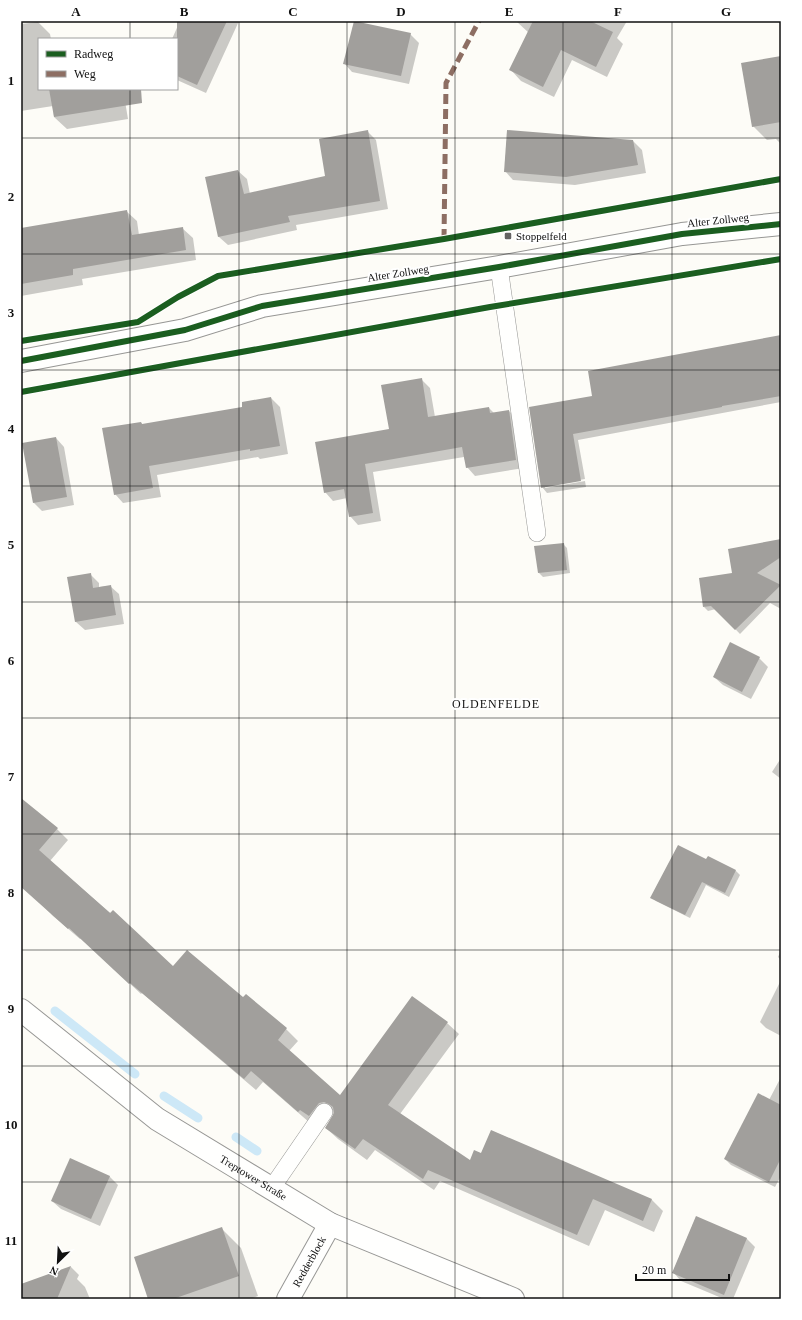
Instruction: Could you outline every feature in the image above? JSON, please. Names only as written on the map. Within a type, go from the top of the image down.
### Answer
[{"type":"street","name":"Alter Zollweg","points":[[21,361],[185,330],[262,306],[498,267],[682,234],[781,224]]},
{"type":"street","name":"Treptower Straße","points":[[21,1010],[157,1119],[330,1224],[513,1299]]},
{"type":"street","name":"Redderblock","points":[[288,1299],[330,1224]]},
{"type":"lane","points":[[498,267],[537,533]]},
{"type":"lane","points":[[271,1189],[324,1112]]},
{"type":"building","points":[[177,21],[227,21],[197,85],[178,76]]},
{"type":"building","points":[[354,21],[411,33],[401,76],[343,64]]},
{"type":"building","points":[[533,21],[590,21],[613,32],[596,67],[561,50],[543,87],[509,70]]},
{"type":"building","points":[[781,56],[781,122],[752,127],[741,63]]},
{"type":"building","points":[[49,90],[141,90],[142,103],[54,117]]},
{"type":"building","points":[[368,130],[380,201],[288,216],[290,222],[218,237],[205,177],[238,170],[244,194],[325,176],[319,139]]},
{"type":"building","points":[[507,130],[633,140],[638,165],[566,177],[504,172]]},
{"type":"building","points":[[127,210],[132,235],[183,227],[186,250],[73,269],[73,275],[21,284],[21,228]]},
{"type":"building","points":[[781,335],[781,396],[573,434],[581,481],[541,488],[529,407],[592,396],[588,371]]},
{"type":"building","points":[[422,378],[428,417],[489,407],[490,413],[509,410],[516,460],[466,468],[462,447],[365,464],[373,513],[349,517],[344,489],[324,493],[315,442],[389,429],[381,385]]},
{"type":"building","points":[[271,397],[280,446],[250,451],[250,449],[149,466],[153,488],[114,495],[102,428],[141,422],[142,424],[242,407],[242,402]]},
{"type":"building","points":[[56,437],[67,497],[33,503],[22,443]]},
{"type":"building","points":[[781,539],[781,557],[757,573],[781,585],[735,630],[711,606],[703,607],[699,578],[732,573],[728,549]]},
{"type":"building","points":[[564,543],[567,570],[538,573],[534,546]]},
{"type":"building","points":[[91,573],[93,588],[111,585],[116,615],[75,622],[67,577]]},
{"type":"building","points":[[730,642],[760,657],[742,692],[713,677]]},
{"type":"building","points":[[21,798],[58,828],[39,850],[110,913],[113,910],[173,966],[187,950],[243,997],[246,994],[287,1028],[278,1040],[340,1095],[412,996],[448,1022],[388,1105],[470,1160],[474,1150],[481,1153],[491,1130],[652,1199],[643,1221],[593,1199],[577,1235],[428,1170],[423,1179],[363,1139],[355,1149],[325,1128],[334,1113],[333,1107],[329,1104],[324,1102],[319,1103],[309,1116],[300,1110],[298,1112],[251,1071],[244,1079],[130,983],[129,984],[69,928],[68,929],[21,887]]},
{"type":"building","points":[[678,845],[706,859],[708,856],[736,870],[725,893],[702,882],[685,915],[650,898]]},
{"type":"building","points":[[758,1093],[781,1105],[781,1158],[769,1182],[724,1159]]},
{"type":"building","points":[[70,1158],[110,1176],[91,1219],[51,1201]]},
{"type":"building","points":[[696,1216],[747,1238],[724,1295],[672,1273]]},
{"type":"building","points":[[222,1227],[239,1276],[173,1299],[148,1299],[134,1257]]},
{"type":"building","points":[[71,1266],[57,1299],[21,1299],[21,1284]]},
{"type":"waterway","points":[[55,1011],[135,1074]]},
{"type":"waterway","points":[[164,1096],[198,1118]]},
{"type":"waterway","points":[[236,1137],[257,1151]]},
{"type":"marked path","points":[[444,239],[446,83],[479,21]]},
{"type":"cycle path","points":[[21,341],[138,322],[178,297],[218,276],[444,239],[781,179]]},
{"type":"cycle path","points":[[21,361],[185,330],[262,306],[499,267],[682,234],[781,224]]},
{"type":"cycle path","points":[[21,392],[490,307],[781,259]]},
{"type":"place","name":"Stoppelfeld","points":[[508,236]]},
{"type":"district","name":"OLDENFELDE","points":[[496,704]]}]
